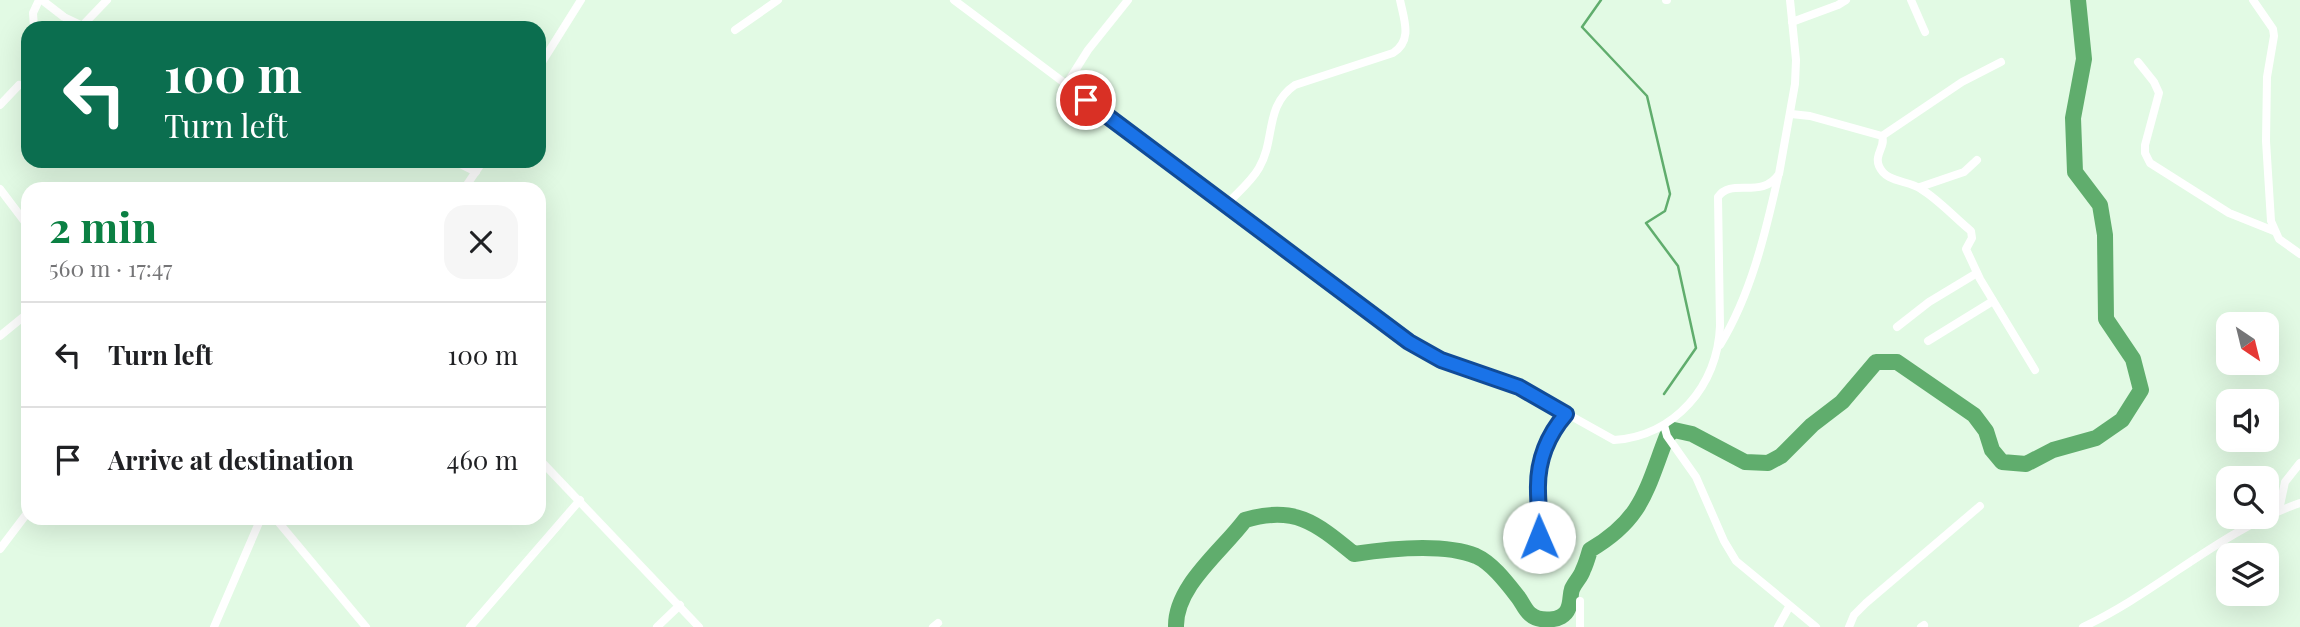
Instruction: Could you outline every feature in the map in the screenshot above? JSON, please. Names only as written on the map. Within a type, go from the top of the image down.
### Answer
[{"type":"street","points":[[34,21],[33,13],[40,0],[72,21]]},
{"type":"street","points":[[89,21],[107,0]]},
{"type":"street","points":[[546,56],[580,0]]},
{"type":"street","points":[[735,30],[778,0]]},
{"type":"street","points":[[954,0],[1409,342],[1441,360],[1519,387],[1614,440],[1631,439],[1664,425],[1684,409],[1706,383],[1719,346],[1729,330],[1758,259],[1791,114],[1796,60],[1790,0]]},
{"type":"street","points":[[1066,85],[1088,50],[1128,0]]},
{"type":"street","points":[[1226,205],[1260,167],[1275,107],[1284,92],[1295,85],[1394,53],[1402,47],[1407,33],[1400,0]]},
{"type":"street","points":[[1792,22],[1846,0]]},
{"type":"street","points":[[1911,0],[1925,32]]},
{"type":"street","points":[[2253,0],[2273,29],[2274,36],[2268,63],[2266,141],[2274,231],[2300,254]]},
{"type":"street","points":[[1791,114],[1810,116],[1882,136],[1962,82],[2001,62]]},
{"type":"street","points":[[2138,62],[2159,93],[2145,145],[2145,153],[2150,163],[2229,213],[2274,231]]},
{"type":"street","points":[[0,105],[19,85]]},
{"type":"street","points":[[1882,136],[1884,143],[1878,161],[1883,172],[1893,179],[1920,187],[1971,231],[1972,238],[1966,249],[1993,301],[2035,370]]},
{"type":"street","points":[[1920,187],[1964,172],[1977,160]]},
{"type":"street","points":[[468,168],[476,172]]},
{"type":"street","points":[[469,182],[479,168]]},
{"type":"street","points":[[1719,346],[1718,197],[1722,191],[1729,188],[1769,185],[1779,174]]},
{"type":"street","points":[[0,189],[21,217]]},
{"type":"street","points":[[1898,327],[1929,302],[1978,273]]},
{"type":"street","points":[[1928,341],[1993,301]]},
{"type":"street","points":[[0,336],[21,319]]},
{"type":"street","points":[[1537,568],[1540,530],[1539,471],[1548,437],[1566,414]]},
{"type":"street","points":[[1664,425],[1667,436],[1696,477],[1724,541],[1736,561],[1816,627]]},
{"type":"street","points":[[2279,510],[2285,482],[2300,463]]},
{"type":"street","points":[[546,466],[699,627]]},
{"type":"street","points":[[474,626],[580,500]]},
{"type":"street","points":[[2279,510],[2300,503]]},
{"type":"street","points":[[1849,627],[1854,615],[1866,603],[1980,506]]},
{"type":"street","points":[[0,549],[21,521]]},
{"type":"street","points":[[214,627],[258,525]]},
{"type":"street","points":[[281,525],[366,627]]},
{"type":"street","points":[[2082,627],[2123,606],[2246,529]]},
{"type":"street","points":[[1580,601],[1580,627]]},
{"type":"street","points":[[657,627],[680,605]]},
{"type":"street","points":[[1778,627],[1789,607]]},
{"type":"waterway","points":[[1601,0],[1582,27],[1647,96],[1670,194],[1665,211],[1646,223],[1678,266],[1696,348],[1664,394]]},
{"type":"waterway","points":[[1176,627],[1183,597],[1191,583],[1245,520],[1278,515],[1291,516],[1316,526],[1354,554],[1432,548],[1476,556],[1499,574],[1530,614],[1539,618],[1556,618],[1568,609],[1572,589],[1582,573],[1590,550],[1608,538],[1632,515],[1647,488],[1667,436],[1674,430],[1692,434],[1745,462],[1768,463],[1781,456],[1812,425],[1842,402],[1876,362],[1897,362],[1974,415],[1986,431],[1992,450],[2002,462],[2026,464],[2053,450],[2096,438],[2122,420],[2141,390],[2133,359],[2106,319],[2105,235],[2100,205],[2075,172],[2073,118],[2084,59],[2078,0]]},
{"type":"route","points":[[1086,100],[1409,342],[1441,360],[1485,373],[1519,387],[1566,414],[1548,437],[1539,471],[1539,537]]}]
